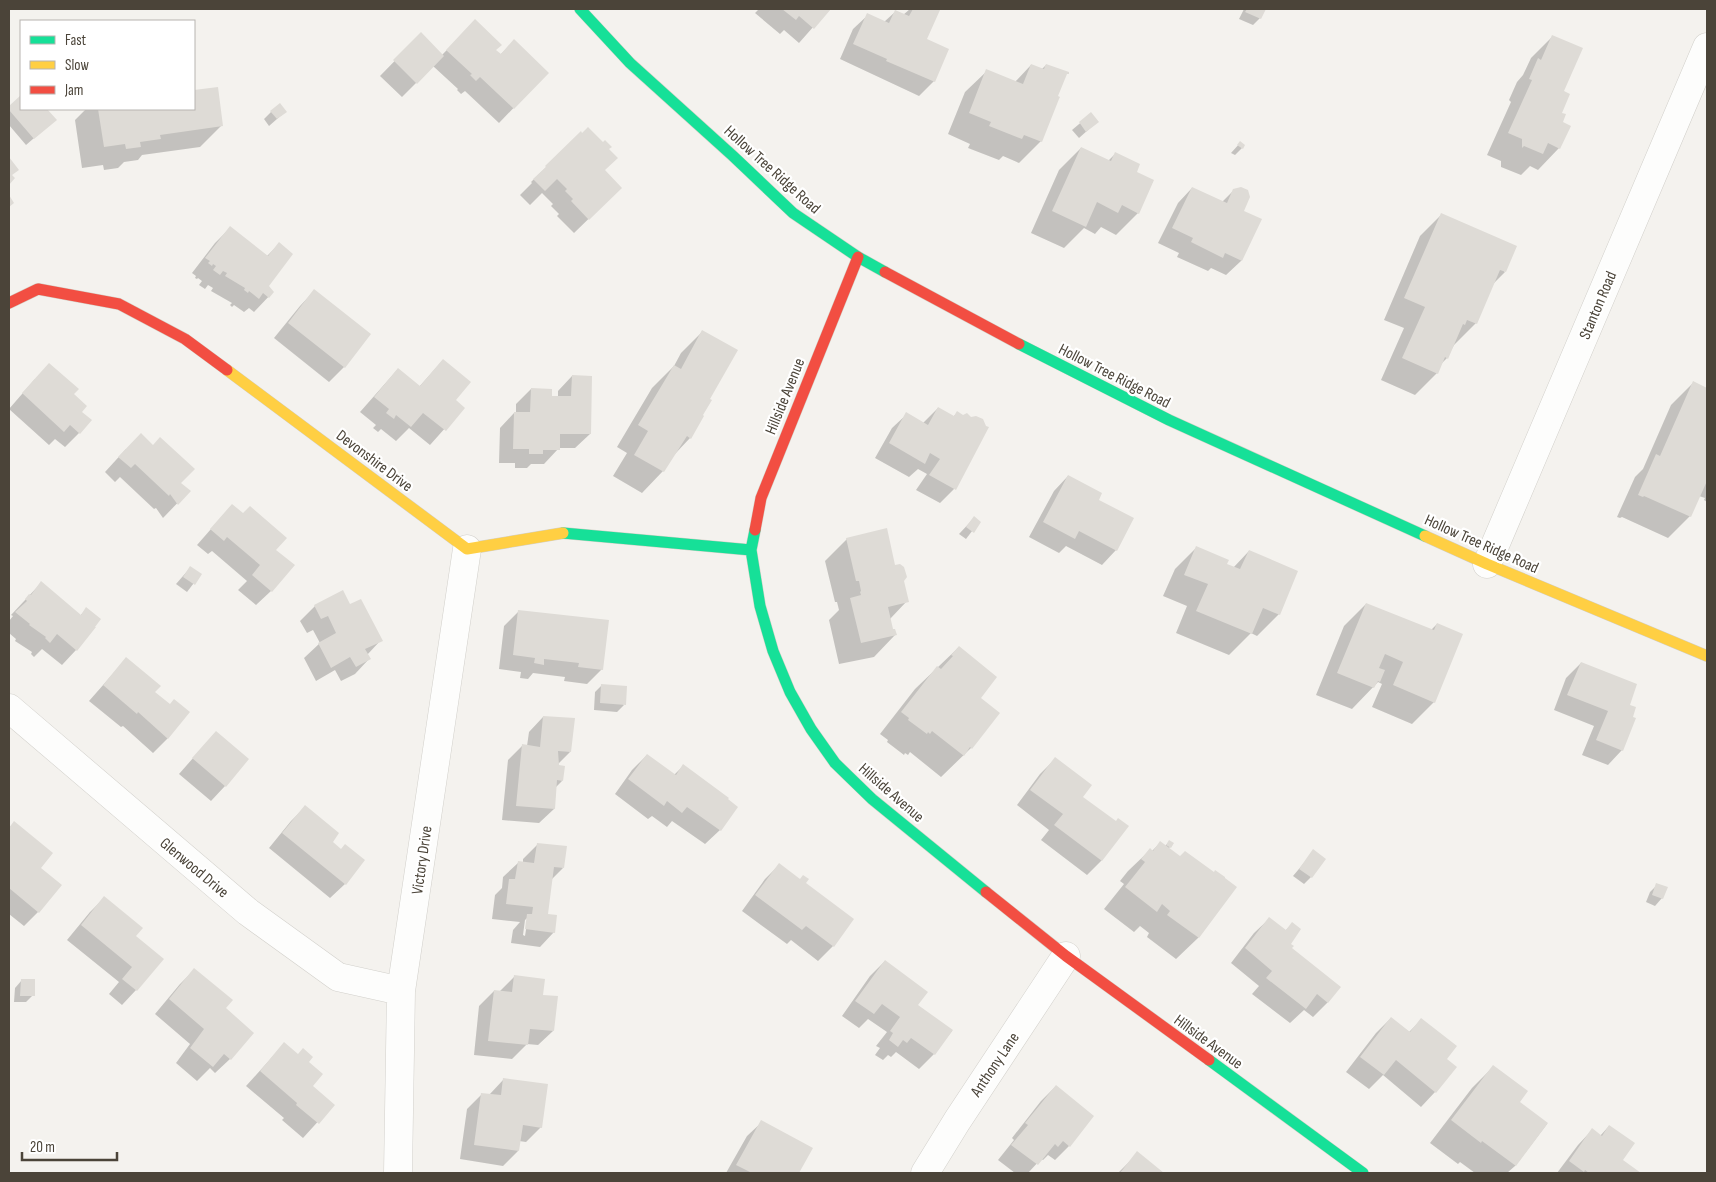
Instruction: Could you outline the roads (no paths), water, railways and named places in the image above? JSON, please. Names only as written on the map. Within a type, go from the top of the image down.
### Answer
[{"type":"street","name":"Hollow Tree Ridge Road","points":[[580,9],[630,63],[793,213],[858,257],[1000,335],[1169,420],[1487,564],[1707,656]]},
{"type":"street","name":"Stanton Road","points":[[1487,564],[1707,47]]},
{"type":"street","name":"Hillside Avenue","points":[[858,257],[761,498],[751,550],[760,606],[772,651],[790,692],[835,763],[872,799],[1066,956],[1363,1173]]},
{"type":"street","name":"Devonshire Drive","points":[[9,303],[38,289],[110,302],[119,304],[177,335],[467,549]]},
{"type":"street","points":[[467,549],[558,533],[751,550]]},
{"type":"street","name":"Victory Drive","points":[[398,1173],[401,991],[467,549]]},
{"type":"street","name":"Glenwood Drive","points":[[9,708],[248,912],[330,972],[338,977],[401,991]]},
{"type":"street","name":"Anthony Lane","points":[[925,1173],[956,1121],[1066,956]]}]
